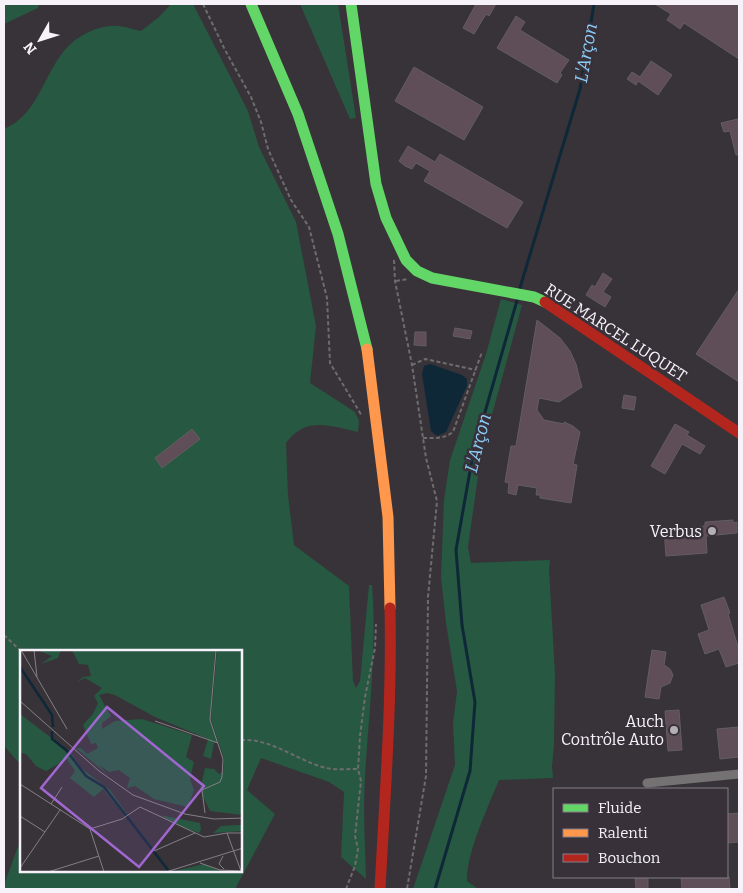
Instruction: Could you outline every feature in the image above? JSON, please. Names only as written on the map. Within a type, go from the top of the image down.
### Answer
[{"type":"main road","points":[[251,4],[302,123],[338,234],[368,353],[388,517],[391,648],[389,730],[380,889]]},
{"type":"main road","name":"RUE MARCEL LUQUET","points":[[351,4],[376,184],[386,218],[396,243],[406,260],[417,271],[432,278],[513,292],[534,297],[551,305],[739,433]]},
{"type":"street","points":[[647,783],[739,774]]},
{"type":"path","points":[[203,4],[251,98],[261,122],[268,148],[291,200],[308,227],[327,298],[330,363],[363,420]]},
{"type":"path","points":[[396,243],[393,262],[395,281],[412,365],[426,458],[437,501],[428,596],[427,767],[407,889]]},
{"type":"path","points":[[423,438],[447,437],[453,432],[482,352]]},
{"type":"path","points":[[412,365],[425,359],[476,370]]},
{"type":"path","points":[[346,889],[355,866],[358,849],[356,836],[361,781],[358,769],[365,697],[375,648],[376,624]]},
{"type":"path","points":[[4,635],[20,650]]},
{"type":"path","points":[[242,740],[249,739],[276,747],[327,768],[358,769]]},
{"type":"green space","points":[[4,4],[39,4],[38,8],[4,24]]},
{"type":"green space","points":[[171,4],[193,4],[248,111],[259,147],[296,222],[316,326],[310,383],[355,412],[359,421],[358,432],[328,426],[310,426],[302,429],[286,443],[288,495],[294,545],[349,586],[353,681],[356,688],[360,681],[369,585],[372,585],[374,632],[364,789],[366,879],[341,857],[344,792],[329,782],[261,758],[247,790],[275,814],[235,889],[4,889],[20,844],[20,873],[242,873],[242,650],[20,650],[20,764],[4,746],[4,129],[18,121],[29,110],[52,68],[71,43],[85,34],[105,27],[121,26],[141,31],[159,17]]},
{"type":"green space","points":[[300,4],[338,4],[356,118],[350,119]]},
{"type":"green space","points":[[501,299],[522,305],[481,455],[468,547],[471,563],[550,560],[555,674],[553,778],[499,780],[478,831],[470,858],[467,881],[478,889],[413,889],[455,765],[453,724],[457,691],[441,577],[444,500],[450,460],[486,354]]},
{"type":"water","points":[[430,364],[462,375],[467,379],[467,386],[446,432],[437,436],[431,431],[422,374],[424,366]]},
{"type":"building","points":[[476,4],[496,4],[489,16],[486,14],[474,34],[463,28]]},
{"type":"building","points":[[655,4],[739,4],[739,59],[684,23],[680,29],[667,20],[671,14]]},
{"type":"building","points":[[516,16],[525,22],[520,30],[569,60],[560,73],[562,75],[557,83],[497,48]]},
{"type":"building","points":[[651,61],[672,75],[658,95],[638,81],[636,85],[627,79],[632,72],[640,77]]},
{"type":"building","points":[[414,67],[483,107],[464,140],[395,101]]},
{"type":"building","points":[[738,119],[739,155],[736,155],[730,131],[724,132],[721,123]]},
{"type":"building","points":[[408,146],[435,162],[440,154],[523,202],[507,228],[424,181],[430,171],[416,163],[412,169],[405,166],[399,161]]},
{"type":"building","points":[[603,273],[612,279],[603,292],[611,297],[605,307],[586,295],[592,285],[595,287]]},
{"type":"building","points":[[739,289],[739,382],[696,354]]},
{"type":"building","points":[[537,320],[560,338],[570,351],[576,364],[582,387],[559,402],[539,398],[537,410],[544,420],[564,424],[564,422],[580,432],[573,464],[577,465],[571,503],[540,498],[540,495],[536,495],[537,488],[518,485],[516,495],[508,493],[509,483],[505,482],[511,446],[516,446]]},
{"type":"building","points":[[455,328],[472,331],[470,339],[453,336]]},
{"type":"building","points":[[415,332],[426,332],[426,346],[414,345]]},
{"type":"building","points":[[624,395],[636,397],[634,410],[622,408]]},
{"type":"building","points":[[675,424],[689,432],[687,435],[705,446],[700,454],[682,444],[665,474],[651,466]]},
{"type":"building","points":[[192,429],[200,439],[162,468],[155,458]]},
{"type":"building","points":[[733,520],[733,523],[737,522],[737,533],[706,536],[707,553],[666,556],[664,529],[705,526],[705,522]]},
{"type":"building","points":[[724,597],[739,650],[739,663],[726,667],[719,649],[705,654],[698,634],[709,630],[701,605]]},
{"type":"building","points":[[652,650],[666,652],[664,665],[670,669],[673,675],[670,683],[661,687],[659,699],[645,697]]},
{"type":"building","name":"Auch Contrôle Auto","points":[[679,710],[682,750],[668,751],[665,711]]},
{"type":"building","points":[[739,727],[739,757],[720,759],[717,729]]},
{"type":"building","points":[[739,813],[739,842],[728,843],[728,814]]},
{"type":"building","points":[[729,877],[730,889],[682,889],[681,878]]},
{"type":"building","points":[[635,878],[648,878],[648,889],[636,889]]},
{"type":"waterway","name":"L'Arçon","points":[[519,291],[580,89],[594,4]]},
{"type":"waterway","name":"L'Arçon","points":[[435,889],[470,771],[475,702],[462,625],[456,550],[473,454],[518,297]]},
{"type":"traffic: fast","points":[[251,4],[298,114],[338,234],[367,349]]},
{"type":"traffic: fast","points":[[351,4],[376,184],[386,218],[406,260],[417,271],[432,278],[534,297],[545,302]]},
{"type":"traffic: slow","points":[[367,349],[388,517],[390,608]]},
{"type":"traffic: jam","points":[[545,302],[739,433]]},
{"type":"traffic: jam","points":[[380,889],[389,713],[390,608]]},
{"type":"place","name":"Verbus","points":[[712,531]]},
{"type":"place","name":"Auch Contrôle Auto","points":[[674,730]]}]
